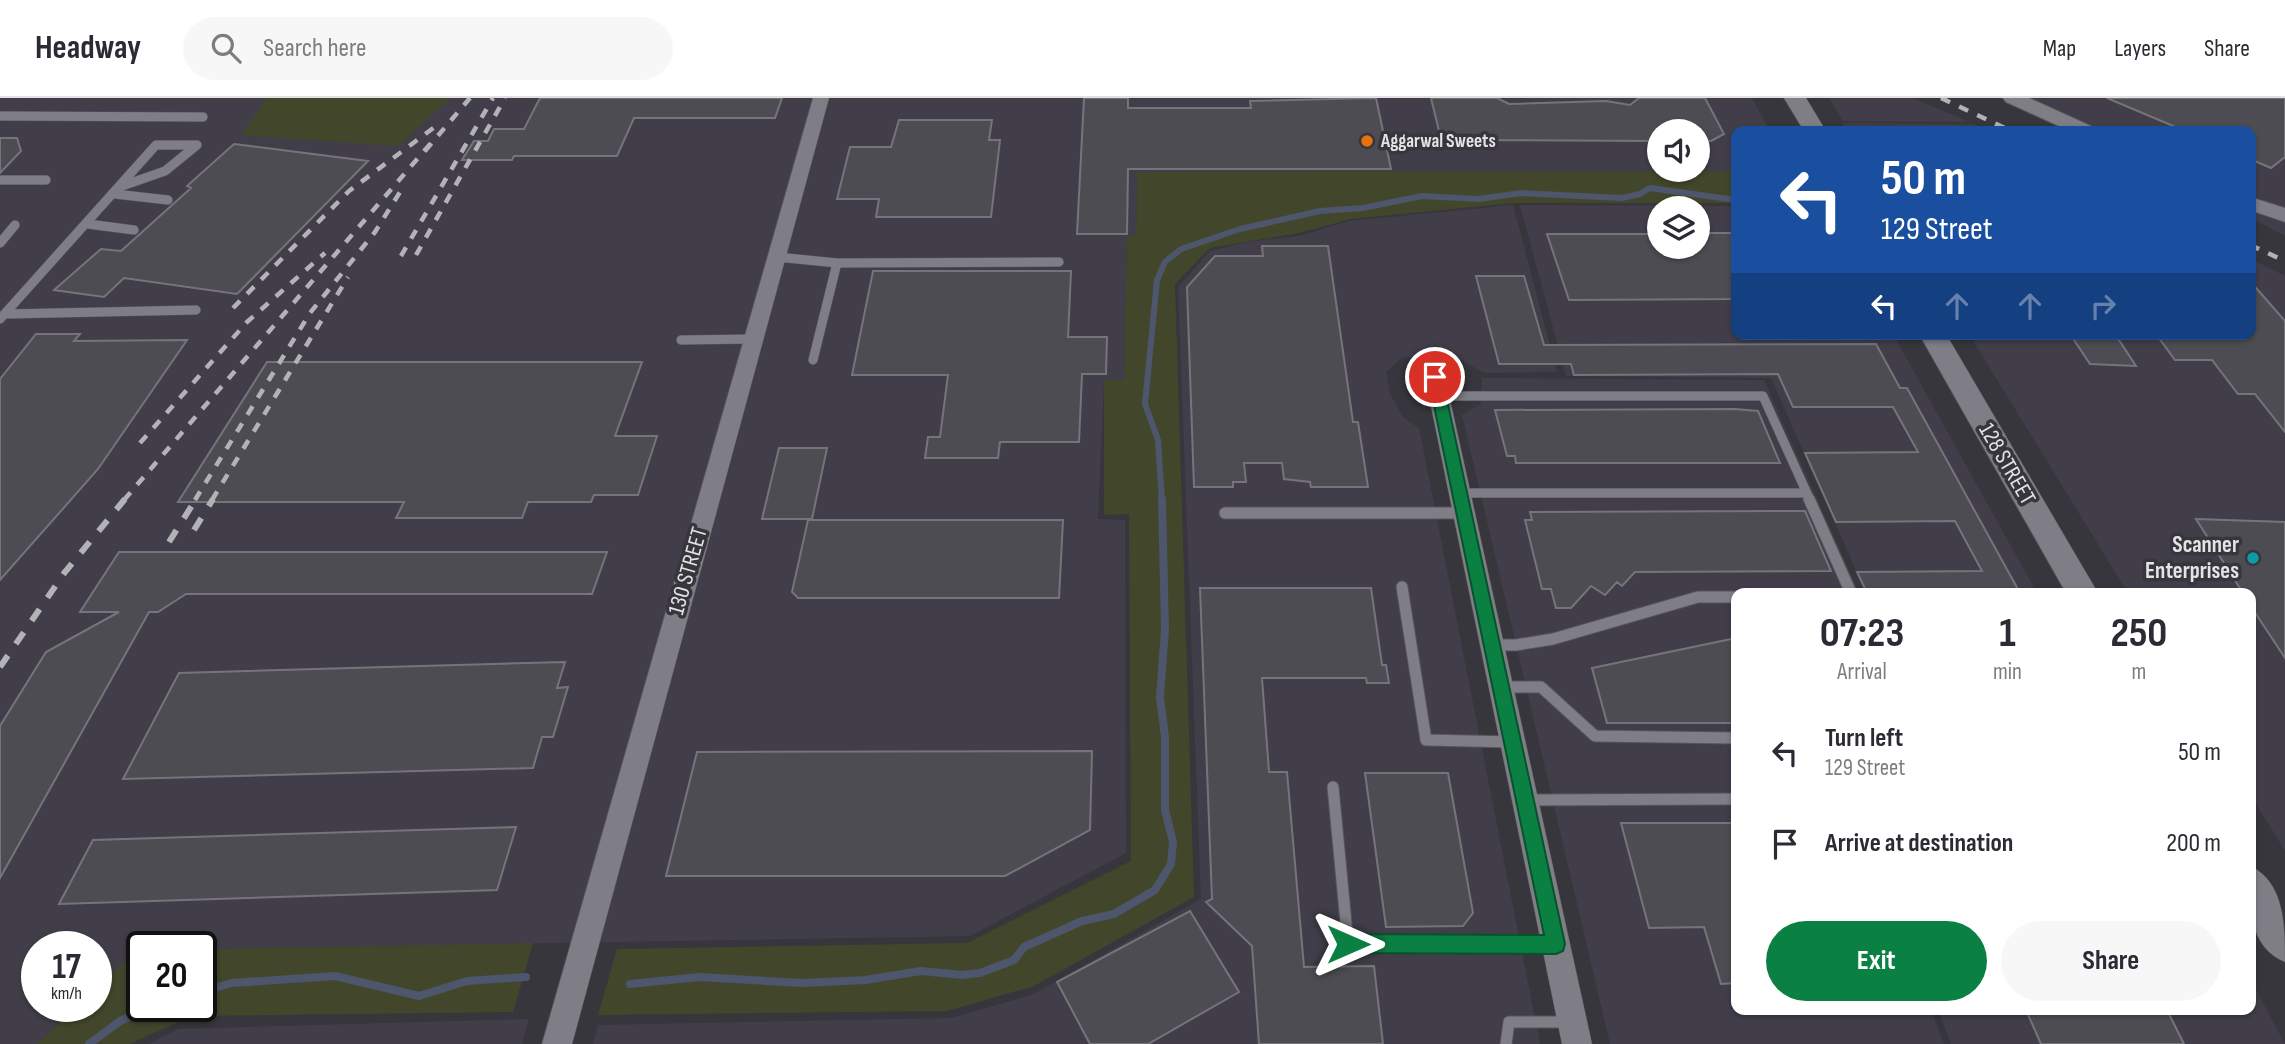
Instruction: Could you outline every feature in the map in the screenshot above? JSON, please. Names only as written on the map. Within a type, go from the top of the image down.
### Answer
[{"type":"main road","points":[[1795,98],[1812,126]]},
{"type":"main road","name":"128 STREET","points":[[1935,340],[2079,588]]},
{"type":"main road","points":[[2256,894],[2285,943]]},
{"type":"street","name":"130 STREET","points":[[557,1044],[821,98]]},
{"type":"street","points":[[2013,98],[2075,126]]},
{"type":"street","points":[[2256,205],[2285,215]]},
{"type":"street","points":[[1437,386],[1574,1033]]},
{"type":"lane","points":[[0,117],[203,117]]},
{"type":"lane","points":[[4,316],[156,145],[197,145],[165,170],[122,186]]},
{"type":"lane","points":[[0,180],[46,180]]},
{"type":"lane","points":[[115,194],[168,200]]},
{"type":"lane","points":[[88,224],[134,230]]},
{"type":"lane","points":[[0,243],[15,225]]},
{"type":"lane","points":[[777,257],[837,263],[1059,262]]},
{"type":"lane","points":[[813,360],[837,263]]},
{"type":"lane","points":[[4,316],[196,310]]},
{"type":"lane","points":[[681,340],[753,340]]},
{"type":"lane","points":[[1437,386],[1763,396],[1849,588]]},
{"type":"lane","points":[[1226,513],[1462,503],[1807,494]]},
{"type":"lane","points":[[1402,587],[1426,740],[1513,742]]},
{"type":"lane","points":[[1492,645],[1516,645],[1553,639],[1698,597],[1731,597]]},
{"type":"lane","points":[[1501,687],[1541,687],[1595,736],[1731,738]]},
{"type":"lane","points":[[1333,787],[1348,944],[1556,944]]},
{"type":"lane","points":[[1525,800],[1731,799]]},
{"type":"lane","points":[[1506,1044],[1509,1021],[1574,1033]]},
{"type":"shaded area","points":[[0,98],[1752,98],[1767,126],[1731,126],[1731,171],[1710,171],[1710,119],[1647,119],[1647,171],[1137,172],[1136,235],[1127,239],[1124,380],[1104,380],[1098,519],[1125,520],[1126,853],[970,936],[217,949],[217,931],[126,931],[126,960],[112,973],[112,931],[21,931],[21,1022],[60,1022],[37,1044],[0,1044]]},
{"type":"shaded area","points":[[1829,98],[1913,98],[1969,122],[1843,121]]},
{"type":"shaded area","points":[[2015,98],[2285,98],[2285,236],[2256,221],[2256,126],[2070,126]]},
{"type":"shaded area","points":[[1842,123],[1977,126],[1844,126]]},
{"type":"shaded area","points":[[1513,205],[1557,372],[1484,373],[1458,358],[1426,355],[1402,358],[1386,372],[1390,394],[1403,417],[1419,428],[1540,1044],[593,1044],[598,1025],[952,1018],[1034,994],[1201,899],[1178,287],[1210,251],[1246,242],[1299,236],[1349,221]]},
{"type":"shaded area","points":[[1520,205],[1647,206],[1647,259],[1710,259],[1710,206],[1731,206],[1731,340],[1896,340],[2034,588],[1864,588],[1771,378],[1566,376]]},
{"type":"shaded area","points":[[2256,262],[2285,276],[2285,851],[2256,803],[2256,588],[2125,588],[1973,340],[2256,340]]},
{"type":"shaded area","points":[[1482,378],[1764,380],[1857,588],[1731,588],[1731,1015],[1933,1015],[1944,1044],[1610,1044],[1462,415],[1481,404]]},
{"type":"shaded area","points":[[2256,989],[2285,1044],[1951,1044],[1940,1015],[2256,1015]]},
{"type":"shaded area","points":[[529,1019],[522,1044],[149,1044],[179,1029]]},
{"type":"green space","points":[[267,98],[451,98],[398,146],[241,135]]},
{"type":"green space","points":[[1647,171],[1647,182],[1710,182],[1710,171],[1731,171],[1731,203],[1710,203],[1710,196],[1647,196],[1647,203],[1513,203],[1351,219],[1299,233],[1210,248],[1175,284],[1194,897],[1034,986],[947,1011],[598,1015],[617,949],[967,943],[1131,861],[1129,514],[1104,515],[1104,380],[1124,380],[1127,238],[1136,234],[1137,172]]},
{"type":"green space","points":[[533,943],[513,1012],[217,1016],[217,949]]},
{"type":"green space","points":[[126,960],[126,1022],[178,1022],[129,1044],[37,1044],[60,1022],[112,1022],[112,973]]},
{"type":"building","points":[[540,98],[782,98],[775,118],[634,118],[617,156],[514,156],[512,160],[462,160],[474,141],[488,141],[494,129],[524,129]]},
{"type":"building","points":[[1084,98],[1128,98],[1128,108],[1251,108],[1250,101],[1376,98],[1391,169],[1128,169],[1127,234],[1077,234]]},
{"type":"building","points":[[1431,98],[1497,98],[1509,104],[1606,101],[1630,105],[1639,98],[1705,98],[1724,134],[1710,141],[1710,119],[1647,119],[1647,141],[1451,140],[1440,135]]},
{"type":"building","points":[[2107,98],[2285,98],[2285,157],[2271,168],[2256,162],[2256,126],[2173,126]]},
{"type":"building","points":[[899,120],[992,120],[989,140],[1000,140],[991,217],[876,217],[879,199],[837,199],[850,147],[891,147]]},
{"type":"building","points":[[0,138],[17,138],[21,151],[0,173]]},
{"type":"building","points":[[234,144],[368,161],[237,294],[124,278],[104,297],[54,290],[101,249],[121,251],[191,188],[187,186]]},
{"type":"building","points":[[1710,233],[1731,233],[1731,299],[1569,300],[1547,234],[1647,234],[1647,259],[1710,259]]},
{"type":"building","points":[[1262,246],[1328,246],[1353,422],[1358,422],[1368,487],[1311,487],[1310,482],[1284,479],[1282,463],[1244,463],[1246,482],[1233,482],[1233,487],[1194,487],[1187,287],[1215,256],[1263,256]]},
{"type":"building","points":[[873,271],[1071,271],[1068,337],[1107,337],[1106,374],[1082,374],[1079,442],[1000,442],[998,458],[925,458],[928,437],[940,437],[948,375],[852,375]]},
{"type":"building","points":[[1476,276],[1524,276],[1544,345],[1876,344],[1900,388],[1907,388],[2017,588],[1865,588],[1857,572],[1982,571],[1955,521],[1836,522],[1805,453],[1918,452],[1893,407],[1793,407],[1778,374],[1574,375],[1571,364],[1499,364]]},
{"type":"building","points":[[2256,288],[2285,321],[2285,432],[2255,394],[2238,394],[2212,360],[2175,360],[2160,340],[2256,340]]},
{"type":"building","points":[[36,334],[80,334],[74,341],[187,340],[98,469],[0,580],[0,379]]},
{"type":"building","points":[[2074,340],[2119,340],[2136,366],[2090,364]]},
{"type":"building","points":[[267,362],[642,362],[615,436],[657,436],[638,495],[594,495],[591,502],[528,502],[522,518],[396,518],[404,502],[178,502]]},
{"type":"building","points":[[1495,410],[1758,411],[1780,463],[1516,463],[1515,456],[1507,456]]},
{"type":"building","points":[[779,448],[827,448],[812,519],[762,519]]},
{"type":"building","points":[[1805,511],[1831,571],[1635,572],[1622,586],[1617,582],[1605,595],[1591,586],[1571,608],[1556,608],[1551,589],[1542,589],[1525,520],[1532,520],[1530,512]]},
{"type":"building","name":"Scanner Enterprises","points":[[2196,519],[2285,522],[2285,658],[2256,614],[2256,588],[2240,588]]},
{"type":"building","points":[[808,520],[1063,520],[1059,598],[798,598],[792,592]]},
{"type":"building","points":[[119,552],[607,552],[592,594],[186,594],[158,612],[149,612],[0,878],[0,726],[46,652],[119,612],[80,612]]},
{"type":"building","points":[[1200,588],[1371,588],[1382,665],[1386,665],[1389,683],[1367,683],[1366,678],[1262,678],[1269,772],[1287,772],[1304,967],[1374,966],[1383,1044],[1259,1044],[1252,946],[1206,902],[1212,899]]},
{"type":"building","points":[[1731,639],[1731,723],[1607,723],[1592,668]]},
{"type":"building","points":[[565,662],[557,688],[568,687],[553,737],[542,737],[533,768],[123,779],[179,673]]},
{"type":"building","points":[[1092,751],[1090,830],[1005,876],[666,876],[697,752]]},
{"type":"building","points":[[1365,773],[1448,773],[1473,913],[1463,926],[1386,927]]},
{"type":"building","points":[[1621,823],[1731,823],[1731,983],[1721,984],[1704,927],[1649,928]]},
{"type":"building","points":[[516,827],[497,890],[59,904],[93,840]]},
{"type":"building","points":[[1190,911],[1239,992],[1148,1044],[1090,1044],[1057,982]]},
{"type":"building","points":[[2028,1015],[2170,1015],[2184,1044],[2041,1044]]},
{"type":"waterway","points":[[1162,500],[1158,440],[1145,404],[1157,280],[1165,262],[1181,249],[1240,229],[1320,211],[1363,208],[1422,196],[1479,199],[1521,193],[1622,198],[1640,194],[1650,188],[1731,199]]},
{"type":"waterway","points":[[630,984],[700,977],[802,983],[865,980],[921,971],[962,975],[980,973],[1014,960],[1024,947],[1082,921],[1114,914],[1155,890],[1171,864],[1173,842],[1165,810],[1165,737],[1160,697],[1165,629],[1162,499]]},
{"type":"waterway","points":[[217,987],[232,983],[335,976],[419,996],[467,981],[526,977]]},
{"type":"waterway","points":[[89,1044],[126,1018]]},
{"type":"railway","points":[[425,151],[470,98]]},
{"type":"railway","points":[[401,256],[493,98]]},
{"type":"railway","points":[[416,255],[505,98]]},
{"type":"railway","points":[[1941,98],[2000,126]]},
{"type":"railway","points":[[233,308],[349,191],[440,123]]},
{"type":"railway","points":[[124,500],[431,143]]},
{"type":"railway","points":[[195,500],[310,313],[375,232],[405,184]]},
{"type":"railway","points":[[2256,248],[2285,261]]},
{"type":"railway","points":[[140,443],[247,322],[325,253]]},
{"type":"railway","points":[[212,500],[348,277]]},
{"type":"railway","points":[[0,667],[65,572],[125,499]]},
{"type":"railway","points":[[169,542],[196,499]]},
{"type":"railway","points":[[194,530],[213,499]]},
{"type":"place","name":"Aggarwal Sweets","points":[[1367,141]]},
{"type":"place","name":"Scanner Enterprises","points":[[2253,558]]},
{"type":"route","points":[[1348,944],[1556,944],[1435,377]]}]
